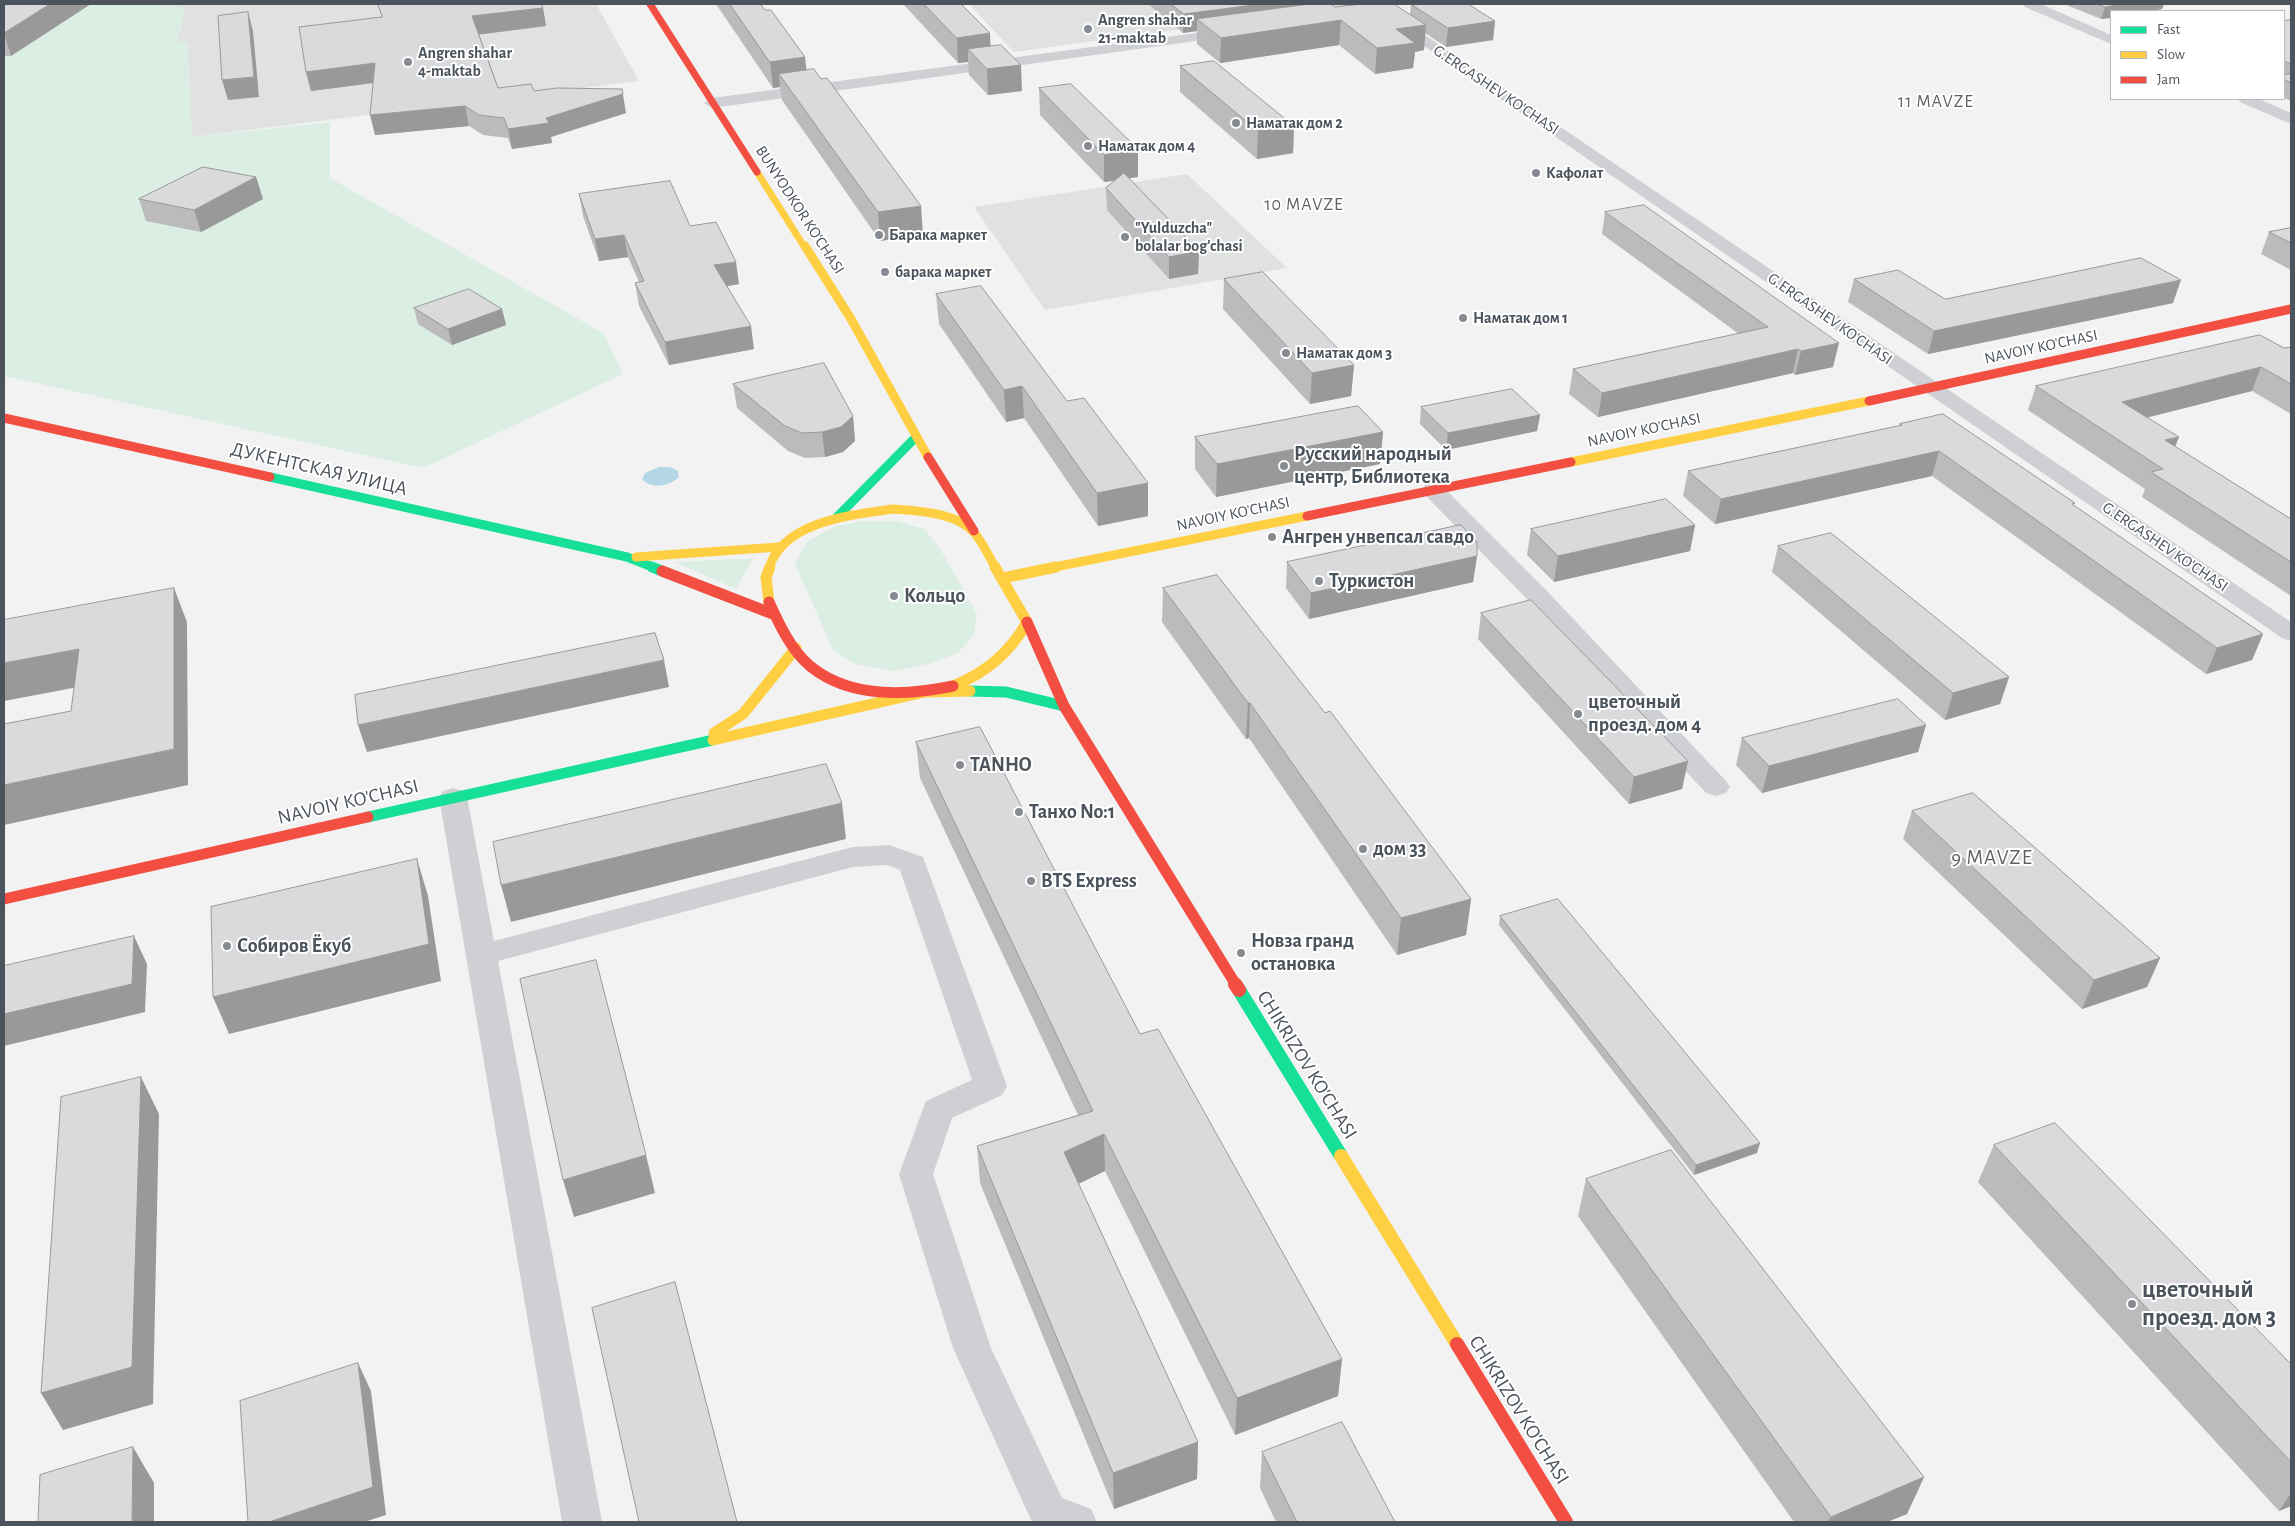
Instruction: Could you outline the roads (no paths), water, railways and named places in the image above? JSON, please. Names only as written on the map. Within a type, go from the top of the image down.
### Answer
[{"type":"main road","name":"BUNYODKOR KO'CHASI","points":[[650,4],[712,104],[851,319],[916,438]]},
{"type":"main road","name":"NAVOIY KO'CHASI","points":[[1003,578],[1930,388],[2291,310]]},
{"type":"main road","name":"ДУКЕНТСКАЯ УЛИЦА","points":[[4,418],[627,557]]},
{"type":"main road","points":[[837,516],[916,438],[975,533]]},
{"type":"main road","points":[[627,557],[779,547],[805,531],[837,516],[893,509],[932,512],[956,520],[975,533]]},
{"type":"main road","name":"CHIKRIZOV KO'CHASI","points":[[975,533],[1027,622],[1064,706],[1566,1522]]},
{"type":"main road","points":[[779,547],[766,575],[766,594],[774,614],[796,648],[812,667],[840,682],[869,691],[986,690],[1031,696],[1064,706]]},
{"type":"main road","points":[[627,557],[774,614]]},
{"type":"main road","points":[[925,692],[961,684],[985,672],[1013,647],[1027,622]]},
{"type":"main road","points":[[700,742],[743,714],[796,648]]},
{"type":"main road","name":"NAVOIY KO'CHASI","points":[[4,899],[925,692]]},
{"type":"street","points":[[2030,4],[2110,40]]},
{"type":"street","name":"G.ERGASHEV KO'CHASI","points":[[1379,10],[2291,633]]},
{"type":"street","points":[[712,104],[1246,31]]},
{"type":"street","points":[[2248,100],[2291,118]]},
{"type":"street","points":[[1433,490],[1537,595],[1716,787]]},
{"type":"street","points":[[453,797],[582,1522]]},
{"type":"street","points":[[481,955],[853,857],[888,855],[913,864],[990,1086],[938,1110],[916,1174],[972,1348],[1048,1513],[1077,1522]]},
{"type":"water","points":[[659,467],[670,467],[678,471],[679,477],[671,483],[661,486],[651,485],[642,479],[645,473]]},
{"type":"place","name":"Angren shahar 21-maktab","points":[[1088,29]]},
{"type":"place","name":"Angren shahar 4-maktab","points":[[408,62]]},
{"type":"place","name":"Наматак дом 2","points":[[1236,123]]},
{"type":"place","name":"Наматак дом 4","points":[[1088,146]]},
{"type":"place","name":"Кафолат","points":[[1536,173]]},
{"type":"place","name":"Барака маркет","points":[[879,235]]},
{"type":"place","name":"\"Yulduzcha\" bolalar bog'chasi","points":[[1125,237]]},
{"type":"place","name":"барака маркет","points":[[885,272]]},
{"type":"place","name":"Наматак дом 1","points":[[1463,318]]},
{"type":"place","name":"Наматак дом 3","points":[[1286,353]]},
{"type":"place","name":"Русский народный центр, Библиотека","points":[[1284,466]]},
{"type":"place","name":"Ангрен унвепсал савдо","points":[[1272,537]]},
{"type":"place","name":"Туркистон","points":[[1319,581]]},
{"type":"place","name":"Кольцо","points":[[894,596]]},
{"type":"place","name":"цветочный проезд. дом 4","points":[[1578,714]]},
{"type":"place","name":"TANHO","points":[[960,765]]},
{"type":"place","name":"Танхо No:1","points":[[1019,812]]},
{"type":"place","name":"дом 33","points":[[1363,849]]},
{"type":"place","name":"BTS Express","points":[[1031,881]]},
{"type":"place","name":"Собиров Ёкуб","points":[[227,946]]},
{"type":"place","name":"Новза гранд остановка","points":[[1241,953]]},
{"type":"place","name":"цветочный проезд. дом 3","points":[[2132,1304]]},
{"type":"district","name":"11 MAVZE","points":[[1936,102]]},
{"type":"district","name":"10 MAVZE","points":[[1304,205]]},
{"type":"district","name":"9 MAVZE","points":[[1992,858]]}]
